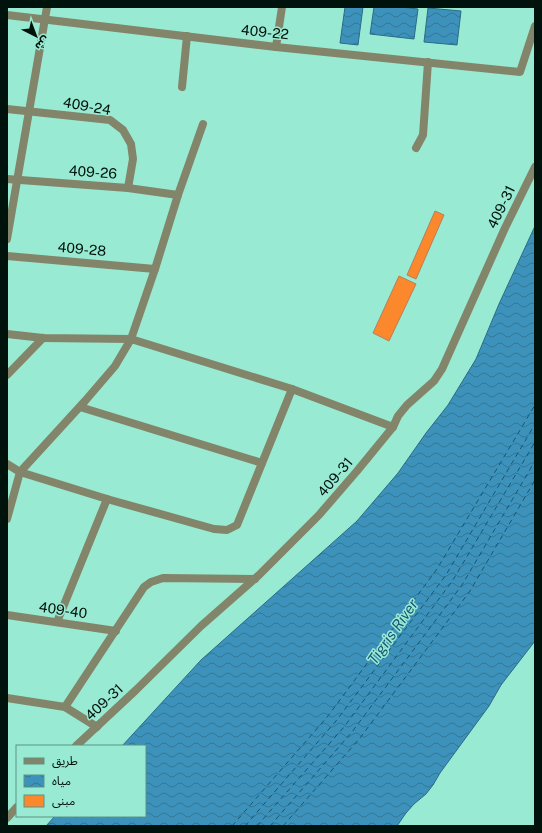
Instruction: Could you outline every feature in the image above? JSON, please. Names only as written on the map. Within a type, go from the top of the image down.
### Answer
[{"type":"street","points":[[7,239],[47,7]]},
{"type":"street","points":[[276,47],[282,7]]},
{"type":"street","name":"409-22","points":[[7,15],[276,47],[520,72],[535,26]]},
{"type":"street","points":[[182,87],[187,36]]},
{"type":"street","points":[[416,148],[423,135],[428,62]]},
{"type":"street","name":"409-24","points":[[7,108],[110,120],[123,130],[131,144],[133,159],[128,188]]},
{"type":"street","points":[[7,519],[20,472],[116,366],[131,339],[155,269],[178,194],[203,124]]},
{"type":"street","name":"409-31","points":[[77,745],[201,626],[255,579],[319,515],[393,427],[398,416],[407,405],[434,381],[442,369],[505,228],[535,167]]},
{"type":"street","name":"409-26","points":[[7,179],[128,188],[178,194]]},
{"type":"street","name":"409-28","points":[[7,256],[155,269]]},
{"type":"street","points":[[7,334],[43,338],[131,339],[292,389],[393,427]]},
{"type":"street","points":[[7,375],[43,338]]},
{"type":"street","points":[[7,464],[20,472],[107,499],[214,529],[227,530],[237,525],[292,389]]},
{"type":"street","points":[[80,407],[262,464]]},
{"type":"street","points":[[57,622],[107,499]]},
{"type":"street","points":[[64,707],[144,587],[151,582],[163,578],[255,579]]},
{"type":"street","name":"409-40","points":[[7,614],[116,631]]},
{"type":"street","points":[[7,698],[64,707],[97,726]]},
{"type":"street","points":[[8,816],[16,809]]},
{"type":"water","points":[[345,7],[363,7],[358,45],[340,43]]},
{"type":"water","points":[[374,7],[401,7],[418,9],[414,39],[370,34]]},
{"type":"water","points":[[428,8],[461,11],[457,45],[424,42]]},
{"type":"water","name":"Tigris River","points":[[535,226],[535,641],[501,685],[489,706],[426,794],[414,804],[397,826],[46,826],[54,817],[146,817],[146,745],[123,745],[201,660],[357,521],[398,473],[448,405],[476,359],[499,304]]},
{"type":"building","points":[[435,211],[444,215],[416,279],[407,275]]},
{"type":"building","points":[[399,276],[416,284],[389,341],[373,333]]},
{"type":"ferry route","points":[[232,826],[328,716],[437,569],[535,405]]},
{"type":"ferry route","points":[[245,826],[336,721],[446,575],[535,424]]},
{"type":"ferry route","points":[[257,826],[344,727],[453,580],[535,442]]},
{"type":"ferry route","points":[[270,826],[352,732],[462,585],[535,461]]},
{"type":"ferry route","points":[[283,826],[360,738],[470,591],[535,480]]}]
